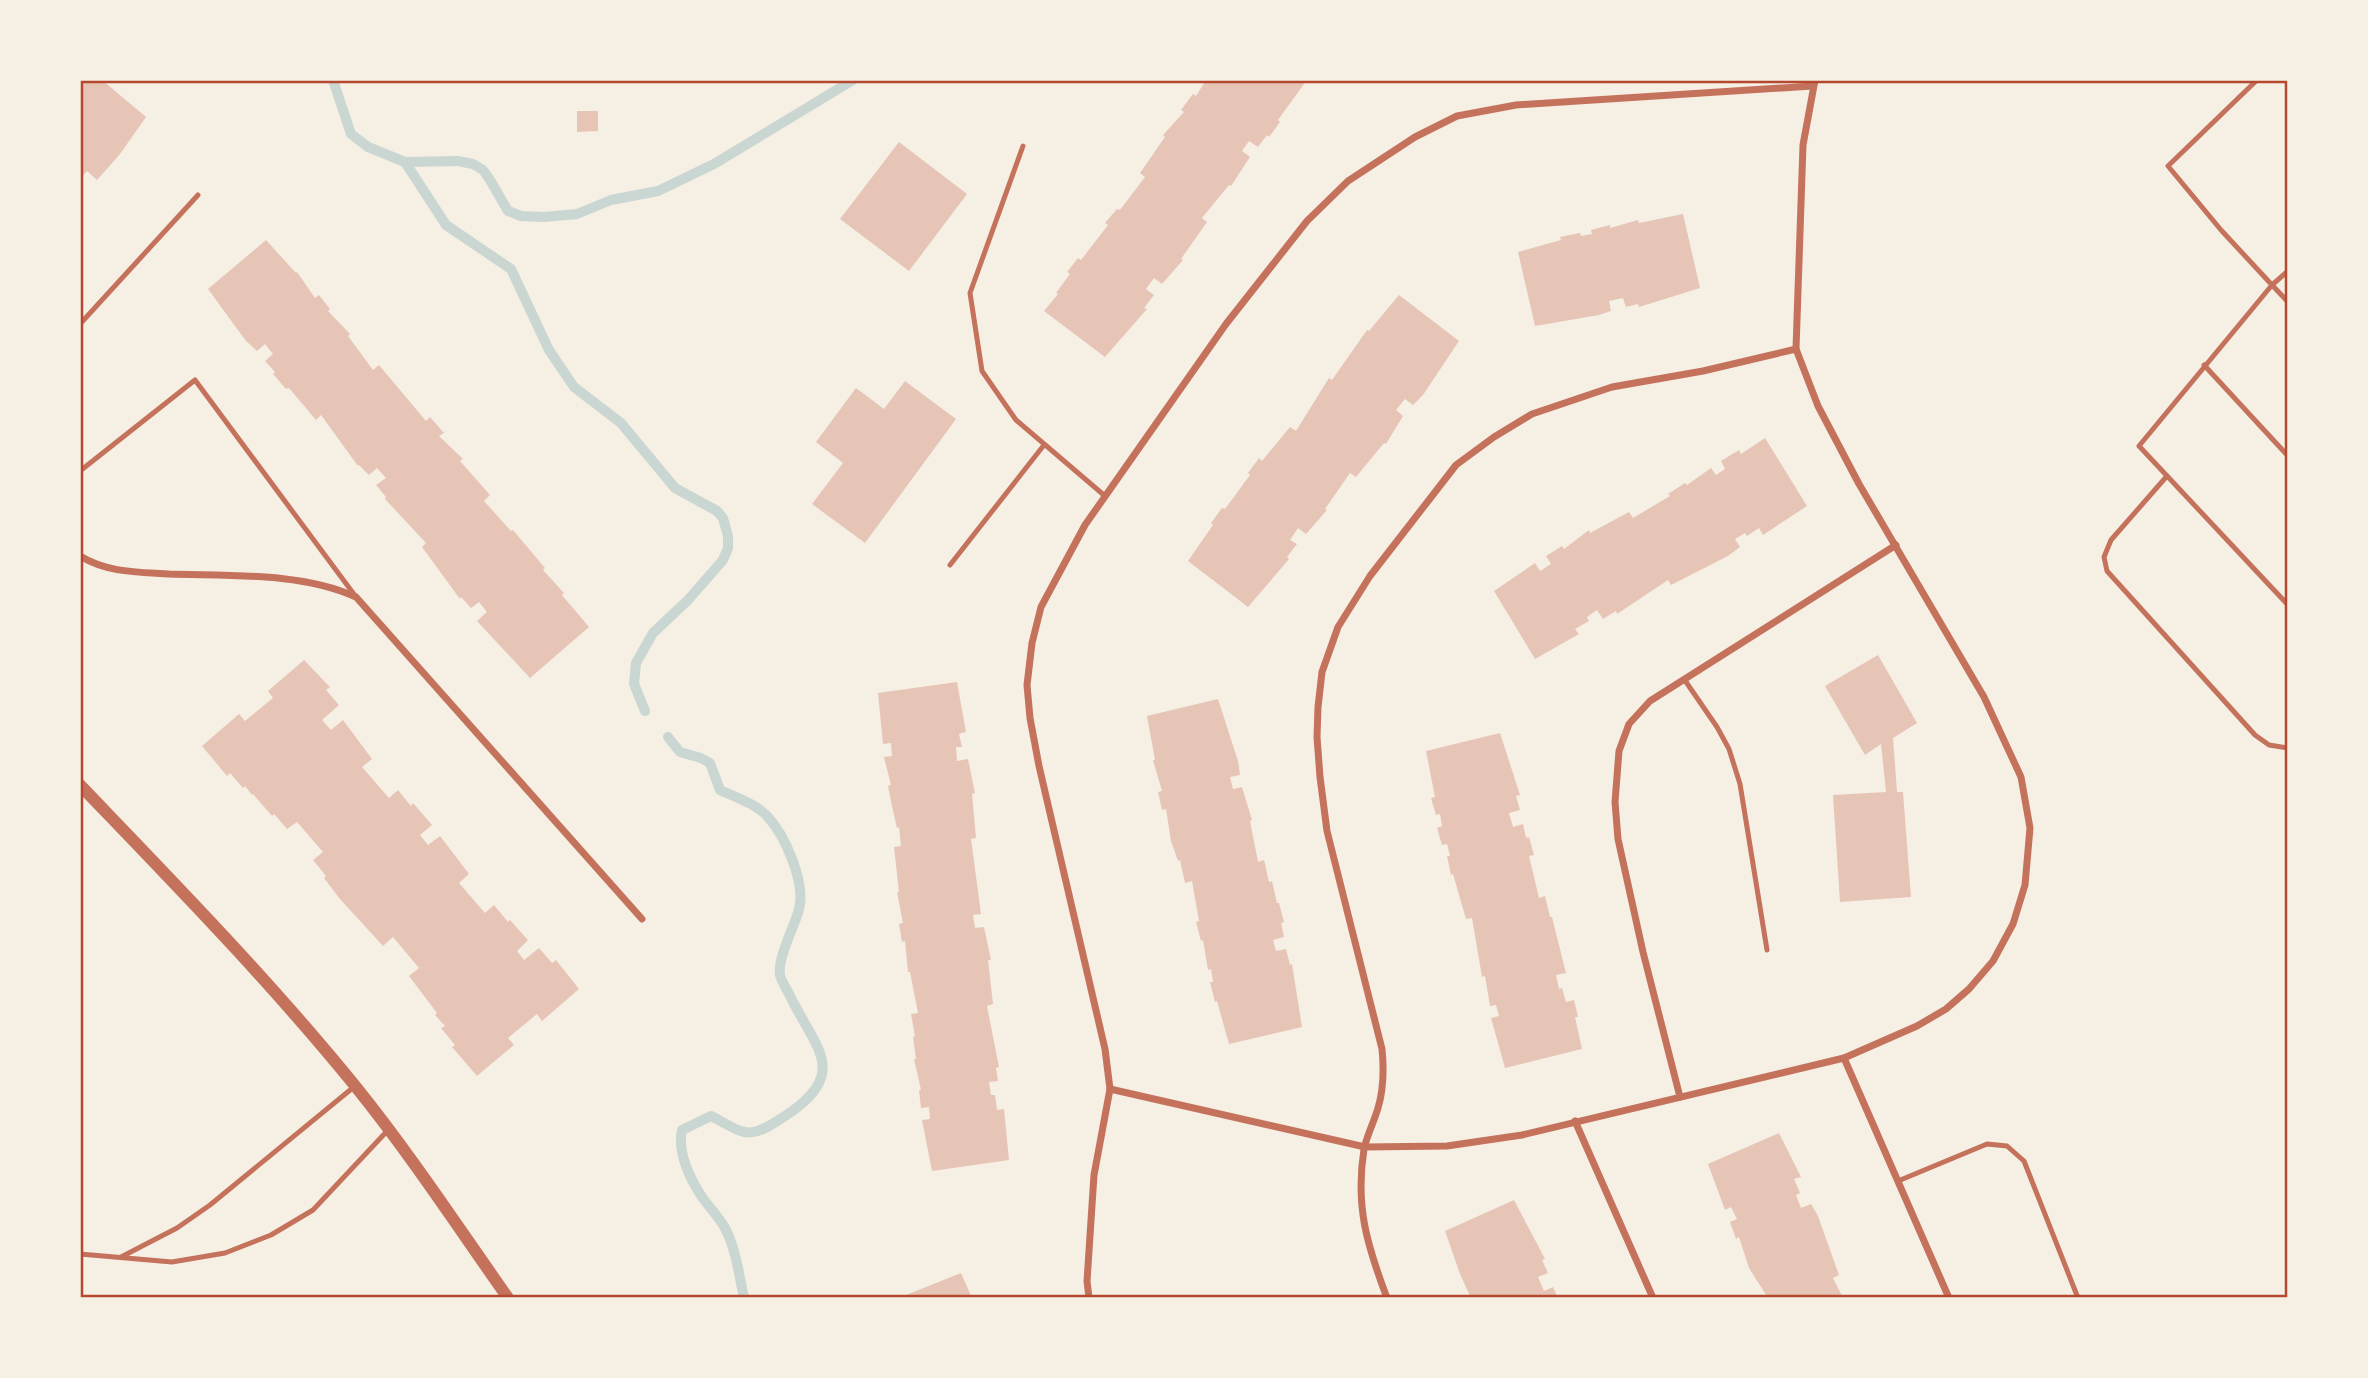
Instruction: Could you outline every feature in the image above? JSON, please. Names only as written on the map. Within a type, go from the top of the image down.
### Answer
[{"type":"street","points":[[1089,1297],[1087,1282],[1094,1175],[1110,1089],[1105,1049],[1039,766],[1027,684],[1032,643],[1041,607],[1085,525],[1226,324],[1307,221],[1348,181],[1415,137],[1457,116],[1516,105],[1814,83],[1803,145],[1796,349],[1818,406],[1859,484],[1984,697],[2021,777],[2030,828],[2025,885],[2013,924],[1993,961],[1969,989],[1946,1009],[1917,1026],[1844,1058],[1521,1135],[1447,1146],[1364,1147],[1110,1089]]},
{"type":"street","points":[[1387,1297],[1363,1226],[1361,1188],[1364,1147],[1379,1105],[1384,1074],[1382,1049],[1327,831],[1317,737],[1322,672],[1338,627],[1370,576],[1457,465],[1494,436],[1522,419],[1612,387],[1703,371],[1796,349]]},
{"type":"street","points":[[1680,1097],[1618,839],[1615,802],[1619,751],[1629,724],[1650,701],[1896,545]]},
{"type":"street","points":[[80,556],[106,569],[300,580],[334,587],[356,597],[642,919]]},
{"type":"street","points":[[80,785],[210,921],[355,1086],[508,1297]]},
{"type":"street","points":[[1844,1058],[1949,1297]]},
{"type":"street","points":[[1575,1122],[1653,1297]]},
{"type":"lane","points":[[2257,80],[2168,166],[2221,230],[2287,302]]},
{"type":"lane","points":[[1023,146],[970,293],[982,371],[1016,419],[1105,496]]},
{"type":"lane","points":[[80,324],[198,195]]},
{"type":"lane","points":[[2287,271],[2204,365],[2139,446],[2287,605]]},
{"type":"lane","points":[[2204,365],[2287,456]]},
{"type":"lane","points":[[80,471],[195,380],[356,597]]},
{"type":"lane","points":[[950,565],[1044,445]]},
{"type":"lane","points":[[2167,476],[2111,540],[2104,557],[2108,571],[2255,735],[2269,745],[2287,748]]},
{"type":"lane","points":[[1684,679],[1729,749],[1740,784],[1767,950]]},
{"type":"lane","points":[[121,1258],[177,1228],[210,1205],[355,1086]]},
{"type":"lane","points":[[80,1254],[172,1262],[225,1253],[271,1235],[313,1210],[388,1129]]},
{"type":"lane","points":[[1898,1181],[1987,1144],[2007,1146],[2024,1161],[2078,1297]]},
{"type":"building","points":[[80,80],[102,80],[146,117],[120,154],[97,180],[87,171],[80,179]]},
{"type":"building","points":[[1206,80],[1300,80],[1304,84],[1269,137],[1267,135],[1258,147],[1249,141],[1242,151],[1250,157],[1231,186],[1229,185],[1202,218],[1207,222],[1181,259],[1183,260],[1162,284],[1154,278],[1146,289],[1154,295],[1144,308],[1147,309],[1105,357],[1044,311],[1070,274],[1067,272],[1078,258],[1081,260],[1108,225],[1105,223],[1117,209],[1120,210],[1145,177],[1140,173],[1165,137],[1163,135],[1184,112],[1181,110],[1193,94],[1196,96]]},
{"type":"building","points":[[577,111],[598,111],[598,131],[577,132]]},
{"type":"building","points":[[899,142],[967,194],[909,271],[840,219]]},
{"type":"building","points":[[1683,214],[1700,288],[1639,307],[1638,304],[1626,307],[1623,298],[1609,301],[1611,311],[1535,326],[1518,252],[1561,240],[1560,237],[1580,233],[1581,236],[1592,234],[1591,230],[1610,225],[1610,228],[1638,220],[1639,223]]},
{"type":"building","points":[[266,240],[297,272],[315,298],[319,295],[330,309],[328,311],[350,334],[348,336],[373,370],[379,365],[426,421],[430,417],[444,433],[439,436],[463,459],[460,461],[490,495],[484,501],[545,568],[543,570],[589,627],[530,678],[477,621],[487,612],[479,602],[471,608],[461,597],[460,599],[422,547],[426,543],[385,499],[376,485],[386,478],[377,468],[369,475],[358,466],[321,415],[316,420],[289,388],[286,389],[273,374],[275,372],[265,361],[273,354],[265,344],[257,351],[246,341],[208,289]]},
{"type":"building","points":[[1399,295],[1459,341],[1423,395],[1413,405],[1405,399],[1396,410],[1403,416],[1386,444],[1384,443],[1356,477],[1350,473],[1325,509],[1327,510],[1306,534],[1298,528],[1290,540],[1297,544],[1287,557],[1289,559],[1248,607],[1188,561],[1213,525],[1211,523],[1222,508],[1225,509],[1259,458],[1262,461],[1290,427],[1296,431],[1329,378],[1332,380],[1367,330],[1369,331]]},
{"type":"building","points":[[905,381],[956,419],[865,543],[812,504],[843,463],[816,442],[856,388],[884,409]]},
{"type":"building","points":[[1765,438],[1807,506],[1763,535],[1759,528],[1747,536],[1745,533],[1735,539],[1740,547],[1728,556],[1671,585],[1668,580],[1617,614],[1616,611],[1603,619],[1597,610],[1587,617],[1589,621],[1575,629],[1579,634],[1535,659],[1494,591],[1535,563],[1540,571],[1551,564],[1546,556],[1562,546],[1564,549],[1589,530],[1590,533],[1629,512],[1633,518],[1711,468],[1716,475],[1725,469],[1721,461],[1739,450],[1741,454]]},
{"type":"building","points":[[1878,655],[1917,723],[1893,738],[1897,792],[1903,792],[1911,897],[1840,902],[1833,795],[1886,792],[1881,744],[1865,755],[1825,686]]},
{"type":"building","points":[[304,660],[330,687],[326,690],[339,705],[322,720],[331,730],[343,720],[372,759],[362,767],[389,798],[398,790],[432,825],[420,835],[428,845],[440,836],[469,874],[459,883],[485,913],[494,905],[528,940],[517,951],[524,960],[539,948],[552,963],[556,960],[579,989],[542,1021],[537,1014],[508,1038],[514,1045],[477,1076],[452,1047],[455,1045],[441,1028],[445,1026],[409,976],[419,968],[393,937],[383,946],[324,878],[326,876],[313,860],[323,852],[297,822],[287,829],[274,814],[272,816],[245,786],[243,788],[230,773],[227,776],[202,746],[239,714],[245,721],[273,698],[268,691]]},
{"type":"building","points":[[957,682],[966,732],[959,734],[962,747],[956,747],[957,761],[968,759],[975,793],[972,794],[976,838],[971,839],[981,914],[973,915],[975,928],[984,927],[991,960],[988,960],[993,1004],[987,1006],[999,1067],[996,1068],[998,1081],[989,1082],[991,1095],[995,1095],[997,1110],[1004,1109],[1009,1160],[932,1171],[922,1120],[930,1119],[929,1107],[921,1108],[921,1090],[914,1059],[915,1036],[911,1014],[918,1013],[908,972],[905,941],[902,942],[899,924],[903,923],[897,892],[894,847],[901,846],[884,757],[892,756],[891,743],[883,744],[878,693]]},
{"type":"building","points":[[1218,699],[1238,761],[1240,775],[1230,777],[1233,789],[1242,787],[1252,820],[1250,821],[1258,862],[1264,860],[1284,922],[1281,923],[1284,937],[1273,940],[1276,951],[1286,949],[1290,965],[1292,964],[1302,1027],[1229,1044],[1217,1001],[1215,1002],[1210,982],[1213,982],[1211,969],[1208,970],[1203,940],[1201,941],[1196,922],[1199,921],[1192,881],[1185,883],[1180,860],[1178,861],[1171,841],[1166,809],[1162,810],[1158,792],[1162,791],[1153,760],[1147,716]]},
{"type":"building","points":[[1500,733],[1520,795],[1516,796],[1520,810],[1509,813],[1513,827],[1523,824],[1526,838],[1529,837],[1534,855],[1529,856],[1539,898],[1545,896],[1566,973],[1556,975],[1559,989],[1562,988],[1566,1002],[1574,1000],[1582,1049],[1505,1068],[1491,1018],[1499,1016],[1496,1005],[1490,1006],[1485,976],[1482,977],[1472,918],[1466,919],[1453,874],[1451,875],[1447,844],[1442,845],[1437,828],[1442,826],[1440,814],[1436,815],[1431,798],[1435,797],[1426,751]]},
{"type":"building","points":[[1779,1133],[1801,1177],[1794,1179],[1800,1193],[1796,1195],[1801,1208],[1811,1204],[1818,1216],[1839,1275],[1833,1278],[1843,1298],[1768,1298],[1749,1268],[1739,1237],[1736,1239],[1730,1222],[1737,1219],[1731,1207],[1725,1210],[1708,1164]]},
{"type":"building","points":[[1514,1200],[1545,1259],[1542,1260],[1548,1273],[1538,1277],[1544,1291],[1553,1287],[1558,1298],[1471,1298],[1460,1274],[1445,1231]]},
{"type":"building","points":[[961,1273],[972,1298],[901,1298],[901,1297]]},
{"type":"waterway","points":[[333,80],[351,134],[368,147],[405,162],[458,161],[473,164],[483,170],[508,211],[521,216],[544,217],[577,214],[611,200],[658,191],[714,164],[853,80]]},
{"type":"waterway","points":[[405,162],[446,225],[511,269],[549,350],[574,387],[621,423],[675,488],[717,511],[723,518],[728,536],[728,548],[723,560],[688,600],[653,633],[636,663],[634,684],[645,711]]},
{"type":"waterway","points":[[668,737],[680,752],[710,763],[720,790],[751,804],[767,816],[787,847],[799,886],[799,909],[784,951],[780,975],[822,1060],[822,1074],[816,1088],[804,1102],[761,1130],[740,1131],[711,1116],[682,1130],[681,1147],[689,1174],[729,1236],[744,1298]]}]
